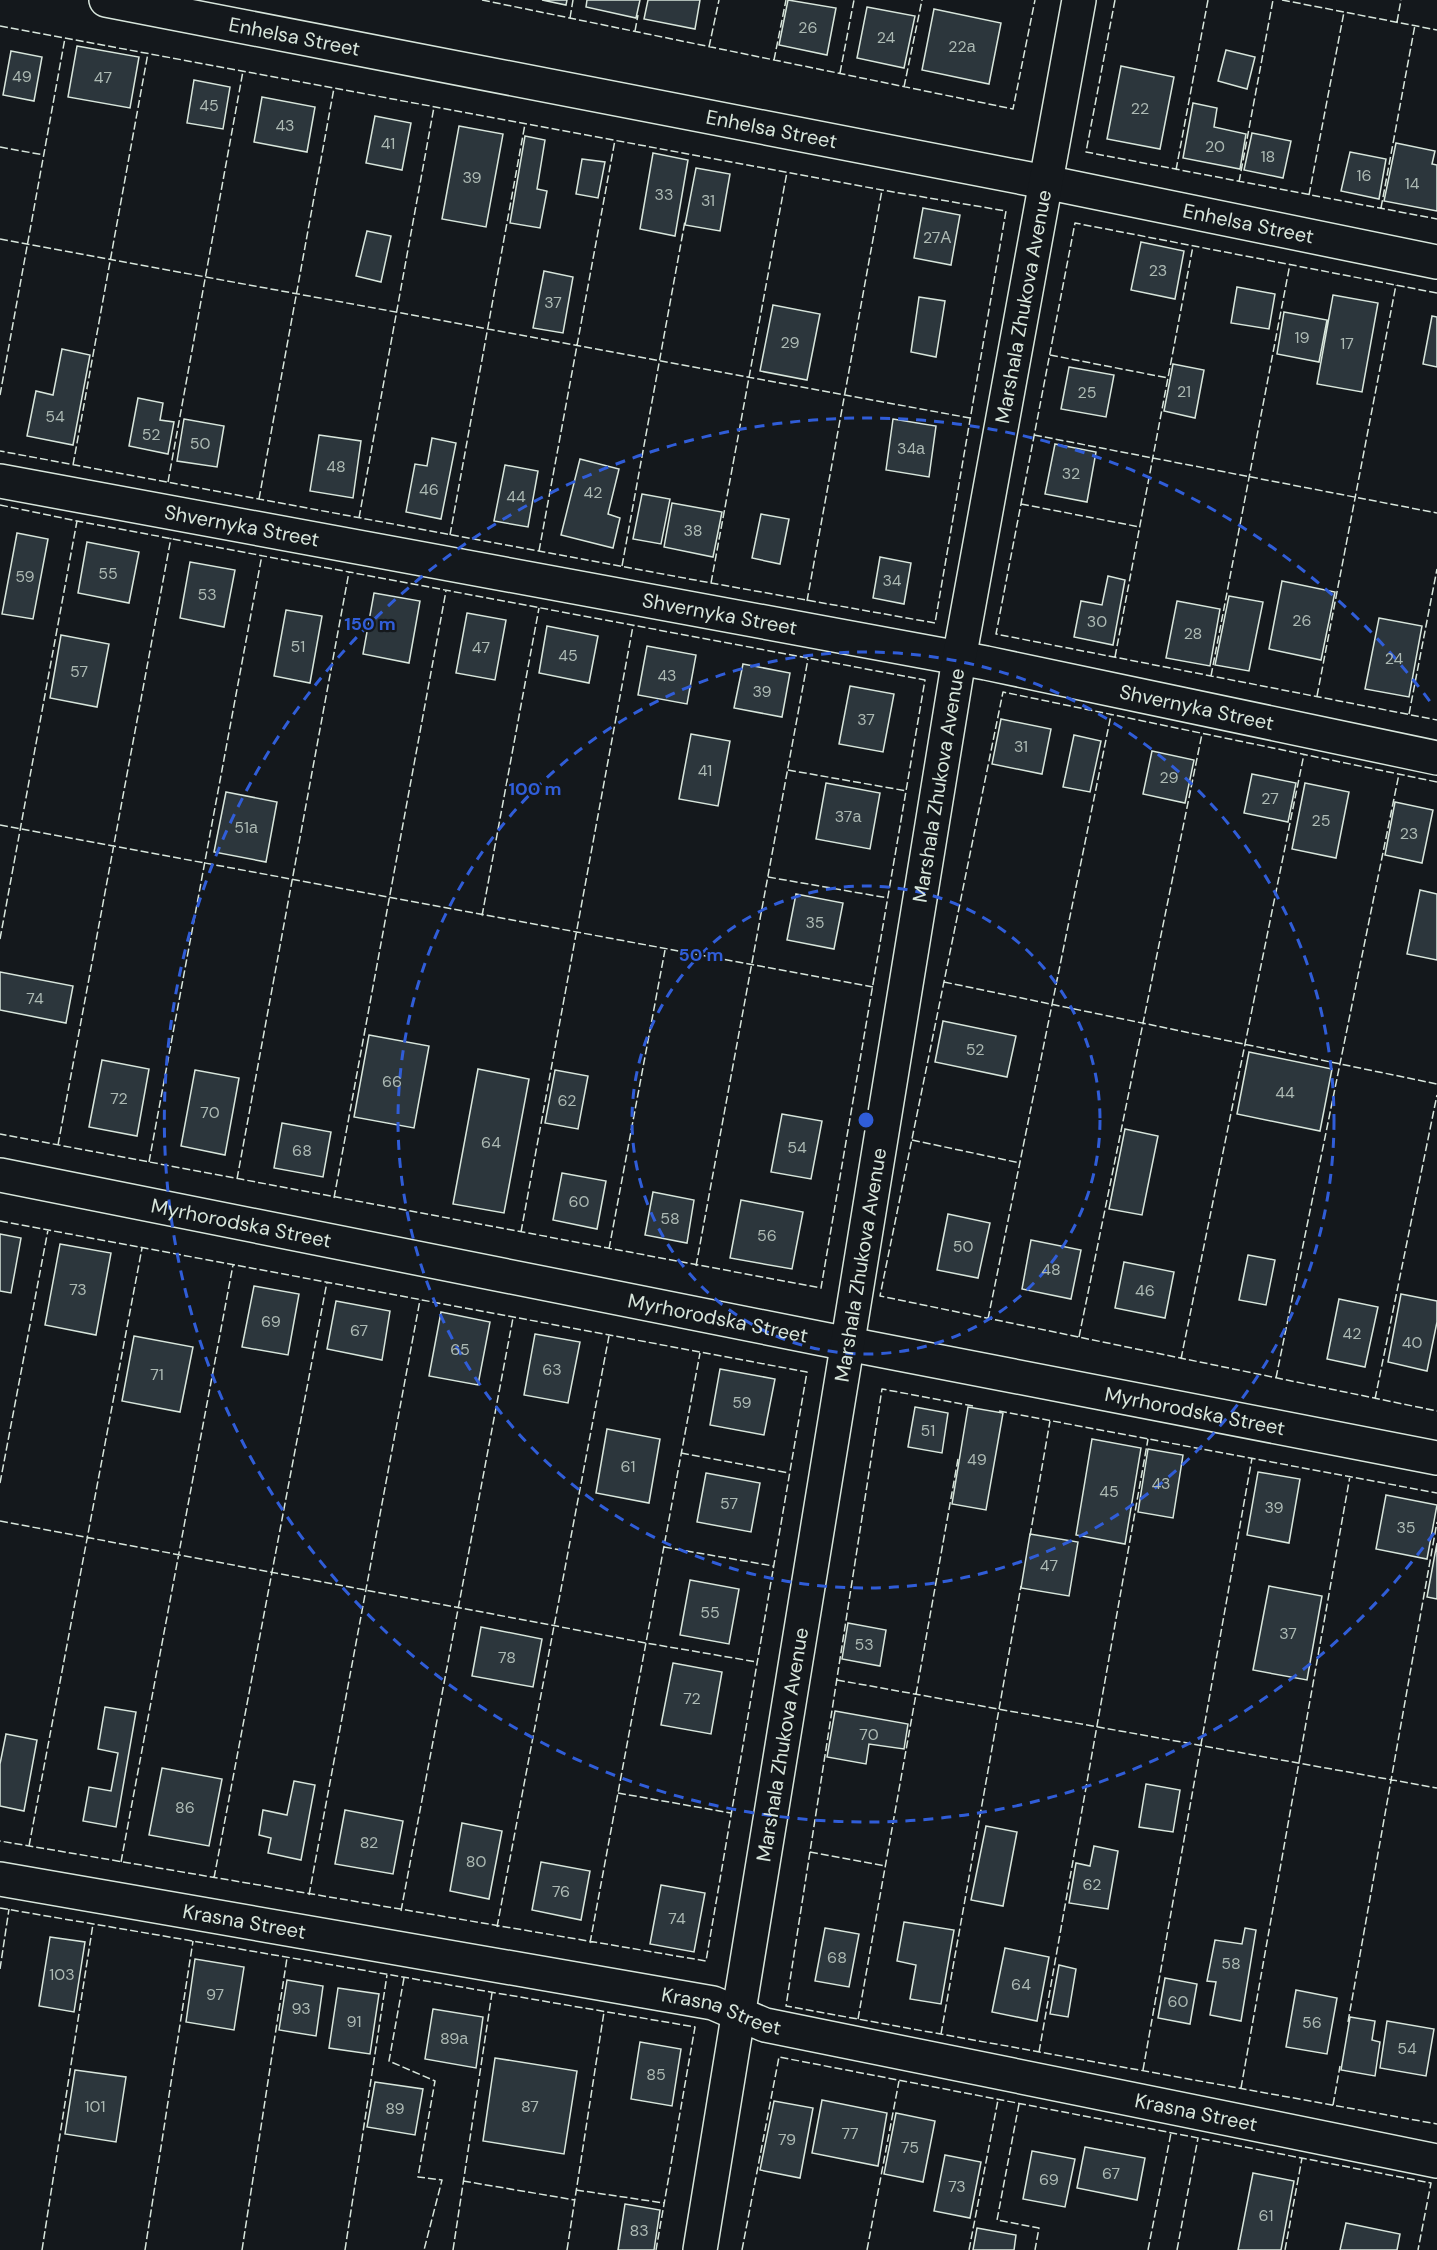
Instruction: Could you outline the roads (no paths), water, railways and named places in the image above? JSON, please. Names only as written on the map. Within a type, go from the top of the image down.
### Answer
[{"type":"street","name":"Enhelsa Street","points":[[106,0],[1045,182],[1437,262]]},
{"type":"street","name":"Marshala Zhukova Avenue","points":[[700,2250],[959,658],[1079,0]]},
{"type":"street","name":"Shvernyka Street","points":[[0,481],[959,658],[1437,758]]},
{"type":"street","name":"Myrhorodska Street","points":[[0,1175],[848,1344],[1437,1458]]},
{"type":"street","name":"Krasna Street","points":[[0,1879],[713,2003],[765,2025],[1437,2161]]}]
